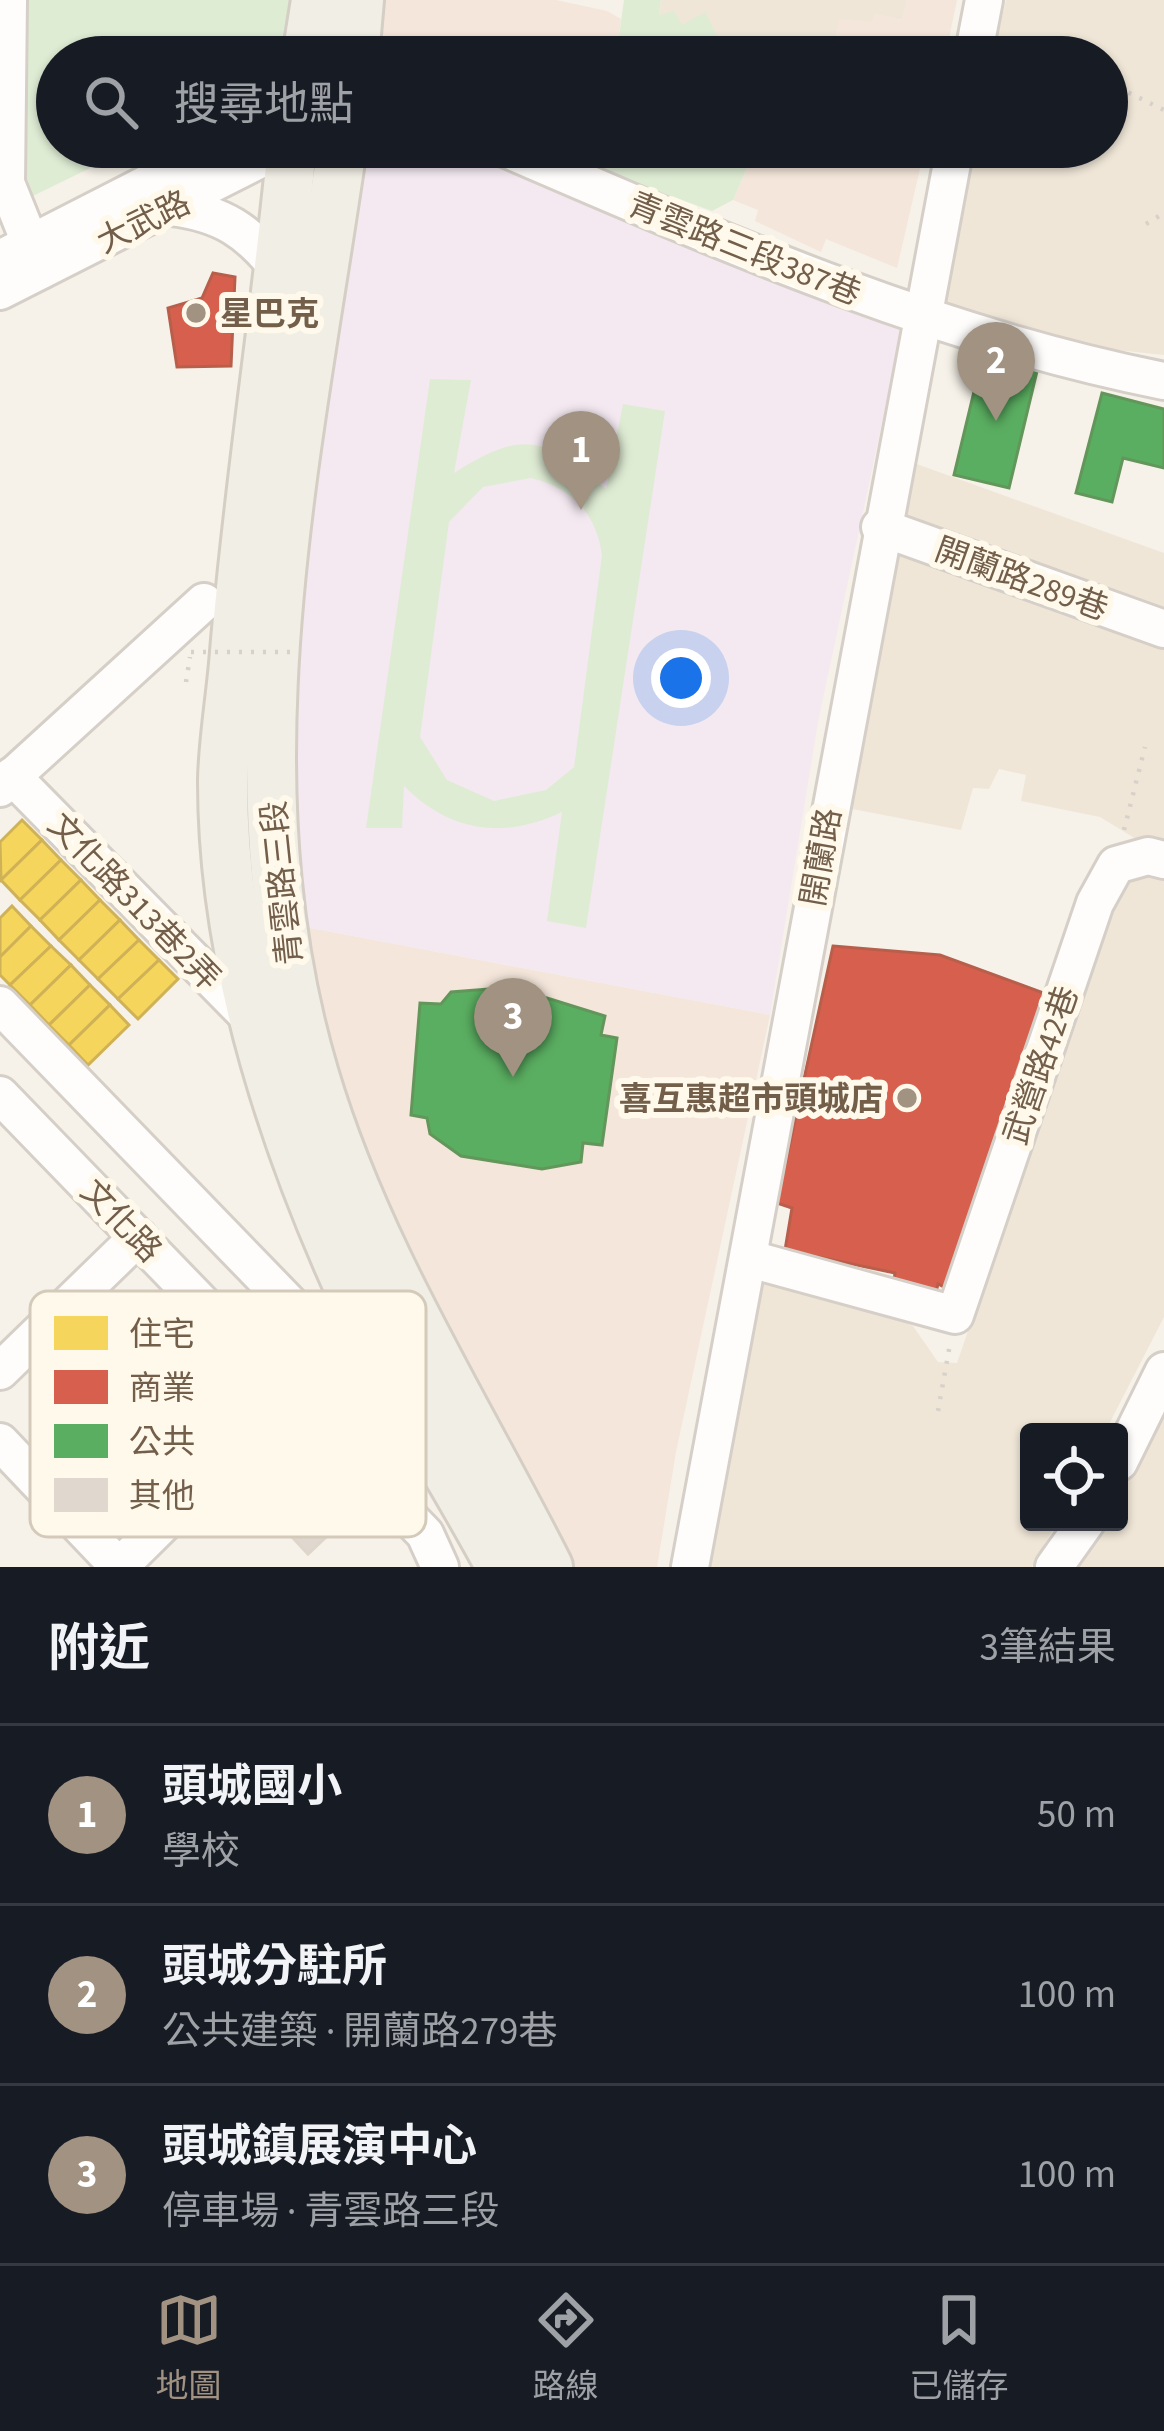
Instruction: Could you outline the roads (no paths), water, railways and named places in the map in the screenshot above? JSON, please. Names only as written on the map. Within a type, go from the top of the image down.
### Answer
[{"type":"main road","points":[[310,36],[316,0]]},
{"type":"main road","points":[[356,36],[359,0]]},
{"type":"main road","name":"青雲路三段","points":[[287,168],[280,271],[241,578],[250,713],[296,1004],[314,1076],[399,1291]]},
{"type":"main road","name":"青雲路三段","points":[[337,1291],[258,1026],[236,911],[223,779],[250,713],[273,625],[339,168]]},
{"type":"main road","name":"青雲路三段","points":[[426,1362],[498,1548]]},
{"type":"main road","name":"青雲路三段","points":[[426,1445],[498,1548],[548,1567]]},
{"type":"street","points":[[8,0],[6,182],[23,258]]},
{"type":"street","name":"大武路","points":[[0,291],[23,258],[182,168]]},
{"type":"street","name":"大武路","points":[[23,258],[172,208],[248,168]]},
{"type":"street","name":"青雲路三段387巷","points":[[551,168],[717,240],[922,319],[1164,381]]},
{"type":"street","name":"開蘭路","points":[[690,1567],[750,1259],[880,527],[951,168]]},
{"type":"street","points":[[172,208],[207,212],[231,222],[256,240],[280,271]]},
{"type":"street","name":"開蘭路289巷","points":[[880,527],[1164,629]]},
{"type":"street","points":[[6,782],[204,602]]},
{"type":"street","name":"文化路313巷2弄","points":[[6,782],[258,1026]]},
{"type":"street","name":"武營路42巷","points":[[750,1259],[955,1315],[1095,904],[1116,865],[1148,856],[1164,860]]},
{"type":"street","points":[[0,1005],[301,1291]]},
{"type":"street","name":"文化路","points":[[0,1095],[191,1291]]},
{"type":"street","points":[[83,1291],[138,1238]]},
{"type":"street","points":[[0,1371],[30,1342]]},
{"type":"street","points":[[1128,1444],[1164,1371]]},
{"type":"street","points":[[0,1442],[30,1474]]},
{"type":"street","points":[[1054,1567],[1080,1531]]},
{"type":"street","name":"文化路","points":[[426,1536],[440,1567]]},
{"type":"street","points":[[90,1537],[119,1567],[150,1537]]},
{"type":"place","name":"星巴克","points":[[196,313]]},
{"type":"place","name":"頭城分駐所","points":[[996,421]]},
{"type":"place","name":"頭城國小","points":[[581,510]]},
{"type":"place","name":"頭城鎮展演中心","points":[[513,1077]]},
{"type":"place","name":"喜互惠超市頭城店","points":[[907,1098]]}]
